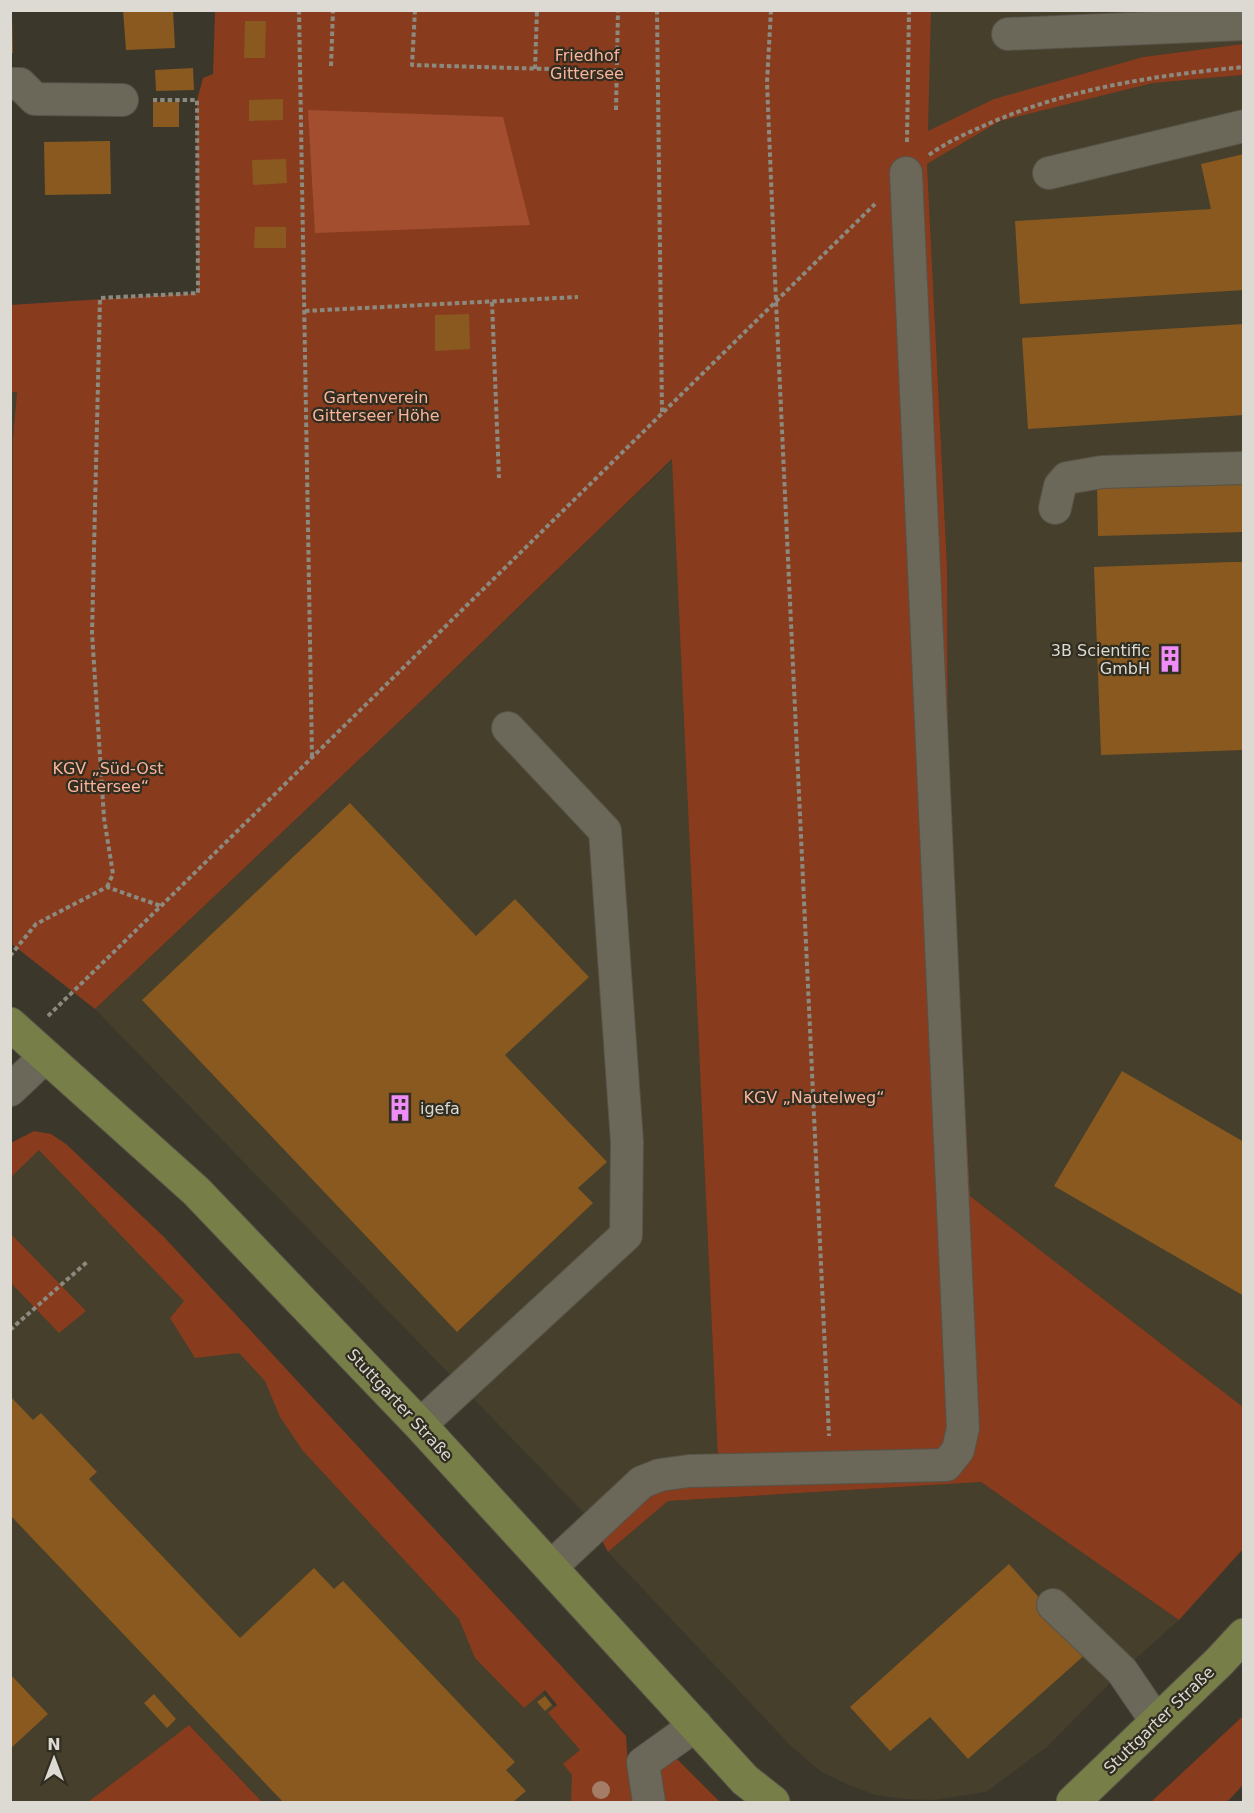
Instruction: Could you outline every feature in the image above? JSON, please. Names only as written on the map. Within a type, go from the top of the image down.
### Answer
[{"type":"main road","name":"Stuttgarter Straße","points":[[27,1039],[195,1191],[420,1425],[745,1780],[773,1803]]},
{"type":"main road","name":"Stuttgarter Straße","points":[[1072,1803],[1219,1662],[1244,1635]]},
{"type":"street","points":[[1008,34],[1244,24]]},
{"type":"street","points":[[10,84],[20,84],[34,99],[122,100]]},
{"type":"street","points":[[1049,173],[1244,126]]},
{"type":"street","points":[[551,1567],[642,1482],[660,1475],[689,1471],[946,1465],[958,1450],[963,1428],[906,173]]},
{"type":"street","points":[[1055,508],[1060,486],[1067,478],[1102,472],[1244,468]]},
{"type":"street","points":[[420,1425],[626,1235],[627,1142],[604,831],[507,728]]},
{"type":"street","points":[[10,1090],[27,1039]]},
{"type":"street","points":[[1053,1605],[1122,1671],[1156,1721]]},
{"type":"street","points":[[649,1803],[643,1763],[696,1725]]},
{"type":"path","points":[[299,10],[312,758]]},
{"type":"path","points":[[331,66],[333,10]]},
{"type":"path","points":[[415,10],[412,64],[617,71]]},
{"type":"path","points":[[535,69],[537,10]]},
{"type":"path","points":[[616,110],[618,10]]},
{"type":"path","points":[[657,10],[662,412]]},
{"type":"path","points":[[771,10],[767,82],[829,1467]]},
{"type":"path","points":[[906,173],[909,10]]},
{"type":"path","points":[[27,1039],[662,412],[906,173],[932,152],[1010,114],[1063,97],[1146,78],[1244,68]]},
{"type":"path","points":[[10,956],[36,924],[107,887],[113,874],[104,818],[92,633],[100,298],[198,293],[197,100],[122,100]]},
{"type":"path","points":[[305,311],[578,297]]},
{"type":"path","points":[[492,302],[499,478]]},
{"type":"path","points":[[107,887],[161,906]]},
{"type":"path","points":[[10,1330],[87,1262]]},
{"type":"shaded area","points":[[931,11],[1243,11],[1243,44],[1143,57],[927,131]]},
{"type":"shaded area","points":[[1243,75],[1243,1407],[970,1196],[948,792],[947,566],[927,164],[1000,121],[1153,83]]},
{"type":"shaded area","points":[[308,110],[503,117],[530,225],[315,233]]},
{"type":"shaded area","points":[[10,392],[17,392],[13,438],[13,945],[10,943]]},
{"type":"shaded area","points":[[673,459],[718,1461],[592,1521],[95,1009]]},
{"type":"shaded area","points":[[10,1147],[43,1149],[164,1266],[545,1695],[623,1793],[613,1802],[262,1802],[189,1725],[88,1802],[11,1802]]},
{"type":"shaded area","points":[[981,1482],[1179,1620],[1122,1671],[1047,1747],[986,1792],[933,1800],[904,1799],[875,1795],[820,1771],[791,1746],[608,1552],[668,1501]]},
{"type":"green space","points":[[215,11],[931,11],[928,131],[994,99],[1143,57],[1243,44],[1243,75],[1153,83],[1000,121],[927,164],[947,566],[948,792],[970,1196],[1243,1407],[1243,1549],[1179,1620],[981,1482],[668,1501],[608,1552],[592,1521],[653,1459],[718,1460],[672,459],[421,701],[95,1009],[13,945],[13,438],[17,392],[11,392],[10,305],[198,293],[197,100],[203,78],[213,74]]},
{"type":"green space","points":[[34,1131],[51,1134],[66,1144],[164,1237],[626,1736],[633,1802],[571,1802],[572,1775],[563,1764],[580,1750],[548,1713],[557,1705],[545,1690],[524,1708],[475,1658],[459,1619],[303,1451],[280,1417],[265,1381],[239,1353],[195,1358],[170,1318],[184,1301],[39,1150],[11,1177],[11,1143]]},
{"type":"green space","points":[[10,1233],[86,1311],[59,1333],[11,1283]]},
{"type":"green space","points":[[1243,1716],[1243,1785],[1227,1802],[1151,1802]]},
{"type":"green space","points":[[189,1725],[262,1802],[88,1802]]},
{"type":"green space","points":[[670,1752],[720,1802],[649,1802],[653,1770]]},
{"type":"building","points":[[123,10],[173,10],[175,48],[126,50]]},
{"type":"building","points":[[10,15],[12,15],[13,53],[10,54]]},
{"type":"building","points":[[245,21],[266,21],[265,58],[244,58]]},
{"type":"building","points":[[193,68],[194,90],[156,91],[155,70]]},
{"type":"building","points":[[283,99],[283,120],[249,121],[249,100]]},
{"type":"building","points":[[153,102],[179,102],[179,127],[153,127]]},
{"type":"building","points":[[110,141],[111,194],[45,195],[44,142]]},
{"type":"building","points":[[1244,154],[1244,290],[1020,304],[1015,221],[1211,209],[1201,164]]},
{"type":"building","points":[[286,159],[287,183],[253,185],[252,160]]},
{"type":"building","points":[[255,227],[286,227],[286,248],[254,248]]},
{"type":"building","points":[[469,314],[470,349],[435,351],[435,315]]},
{"type":"building","points":[[1244,324],[1244,415],[1028,429],[1022,338]]},
{"type":"building","points":[[1244,479],[1244,532],[1098,536],[1097,483]]},
{"type":"building","name":"3B Scientific GmbH","points":[[1244,562],[1244,750],[1101,755],[1094,567]]},
{"type":"building","name":"igefa","points":[[350,803],[476,936],[515,899],[589,977],[505,1055],[607,1162],[578,1188],[593,1203],[457,1332],[142,1000]]},
{"type":"building","points":[[1122,1071],[1244,1142],[1244,1296],[1054,1186]]},
{"type":"building","points":[[10,1396],[33,1420],[41,1413],[97,1472],[89,1479],[240,1638],[314,1568],[334,1589],[343,1581],[515,1762],[506,1770],[526,1791],[513,1802],[283,1802],[10,1515]]},
{"type":"building","points":[[1009,1564],[1088,1652],[968,1759],[930,1717],[890,1751],[850,1707]]},
{"type":"building","points":[[10,1674],[48,1714],[10,1749]]},
{"type":"building","points":[[154,1694],[176,1719],[167,1728],[144,1703]]},
{"type":"building","points":[[545,1696],[552,1705],[545,1711],[537,1702]]},
{"type":"place","name":"3B Scientific GmbH","points":[[1170,659]]},
{"type":"place","name":"igefa","points":[[400,1108]]},
{"type":"park label","name":"Friedhof Gittersee","points":[[587,64]]},
{"type":"park label","name":"Gartenverein Gitterseer Höhe","points":[[376,406]]},
{"type":"park label","name":"KGV „Süd-Ost Gittersee“","points":[[108,777]]},
{"type":"park label","name":"KGV „Nautelweg“","points":[[814,1097]]}]
